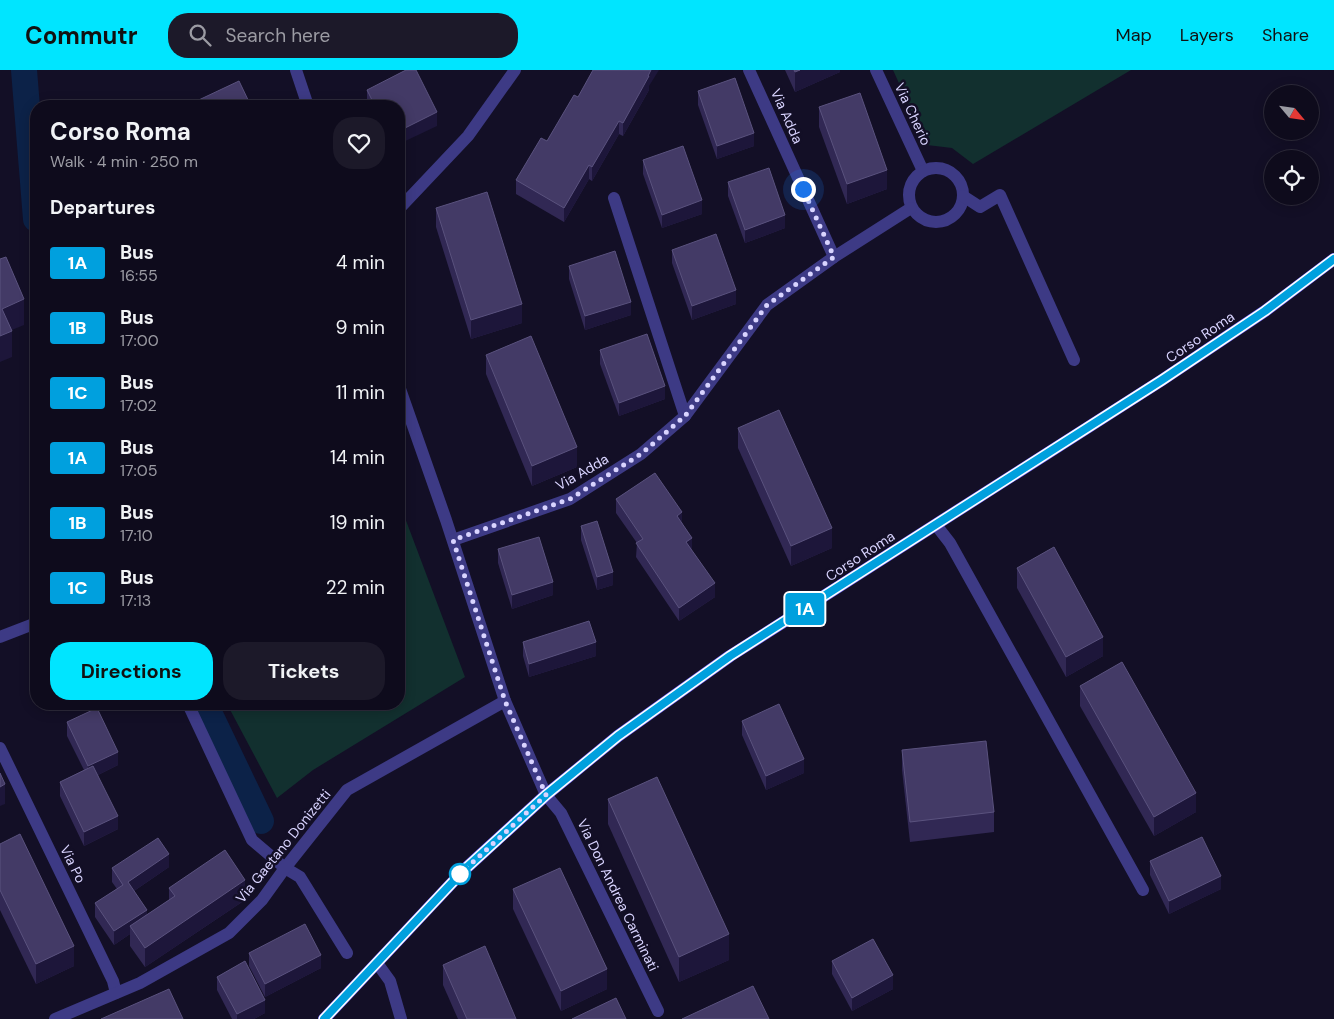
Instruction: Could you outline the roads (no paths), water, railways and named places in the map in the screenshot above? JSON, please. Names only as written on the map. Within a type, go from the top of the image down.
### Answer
[{"type":"street","points":[[296,70],[306,100]]},
{"type":"street","points":[[405,203],[468,136],[515,70]]},
{"type":"street","name":"Via Adda","points":[[749,70],[834,257]]},
{"type":"street","name":"Via Cherio","points":[[876,70],[923,171]]},
{"type":"street","points":[[937,168],[951,172],[960,182],[963,196],[959,210],[948,220],[934,222],[921,218],[911,208],[908,194],[913,180],[923,171],[937,168]]},
{"type":"street","points":[[963,196],[980,208],[1000,195],[1074,360]]},
{"type":"street","points":[[614,198],[685,416]]},
{"type":"street","name":"Via Adda","points":[[453,540],[570,499],[641,454],[685,416],[767,305],[834,257],[911,208]]},
{"type":"street","name":"Corso Roma","points":[[324,1019],[464,870],[546,795],[618,736],[730,656],[1162,380],[1258,316],[1334,260]]},
{"type":"street","points":[[405,403],[453,540],[505,701],[546,795]]},
{"type":"street","points":[[936,525],[950,543],[1143,890]]},
{"type":"street","points":[[0,637],[30,625]]},
{"type":"street","name":"Via Gaetano Donizetti","points":[[55,1019],[140,984],[229,933],[262,900],[347,790],[505,701]]},
{"type":"street","points":[[191,710],[252,840],[285,868],[300,877],[347,954]]},
{"type":"street","name":"Via Po","points":[[0,748],[113,981],[116,993]]},
{"type":"street","name":"Via Don Andrea Carminati","points":[[546,795],[561,813],[658,1011]]},
{"type":"street","points":[[377,962],[390,981],[401,1019]]},
{"type":"waterway","points":[[24,70],[30,144]]},
{"type":"waterway","points":[[208,710],[261,821]]}]
